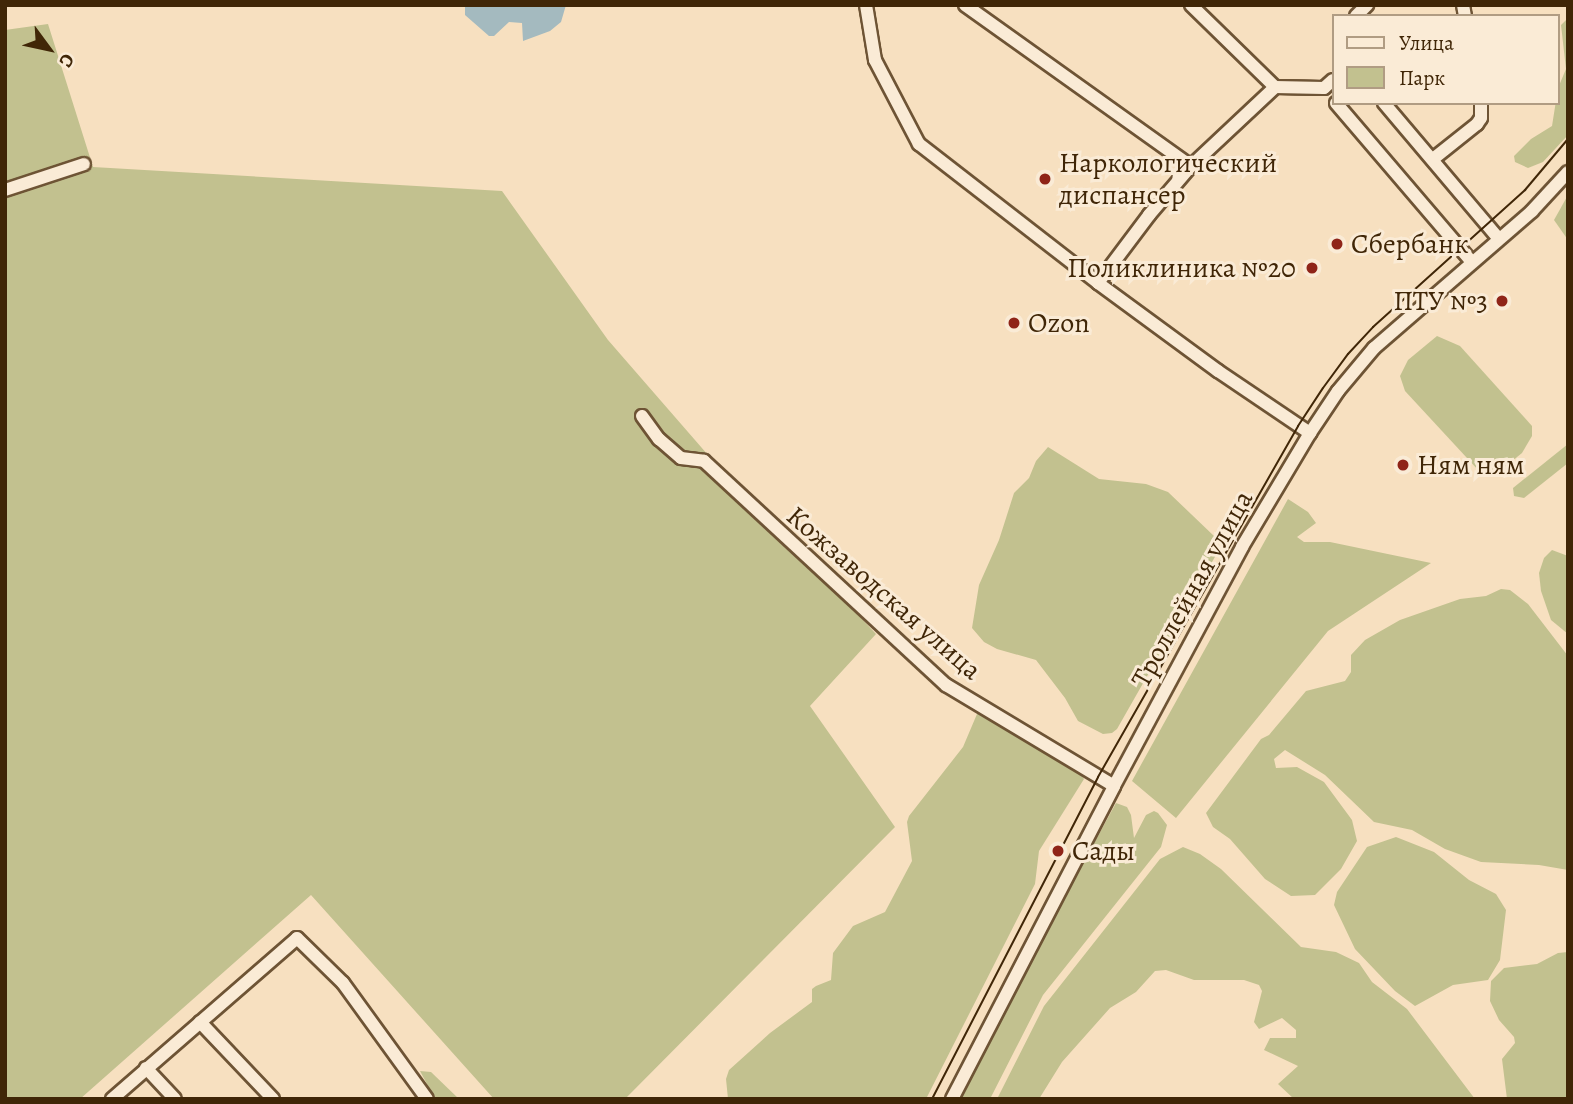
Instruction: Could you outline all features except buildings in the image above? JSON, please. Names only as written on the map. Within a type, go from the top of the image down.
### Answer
[{"type":"street","points":[[866,5],[875,60],[919,144],[1098,283],[1217,371],[1310,433]]},
{"type":"street","points":[[965,5],[1191,166]]},
{"type":"street","points":[[1191,5],[1275,87]]},
{"type":"street","points":[[1098,283],[1149,215],[1191,166],[1275,87],[1329,84]]},
{"type":"street","points":[[1338,105],[1472,262]]},
{"type":"street","points":[[1386,105],[1499,239]]},
{"type":"street","points":[[1433,159],[1477,124],[1481,118],[1481,105]]},
{"type":"street","points":[[5,190],[84,164]]},
{"type":"street","name":"Троллейная улица","points":[[952,1099],[1114,786],[1242,547],[1310,433],[1338,391],[1374,348],[1532,211],[1568,172]]},
{"type":"street","name":"Кожзаводская улица","points":[[642,416],[659,439],[681,458],[704,461],[946,685],[1114,786]]},
{"type":"street","points":[[112,1099],[297,938],[343,983],[427,1099]]},
{"type":"street","points":[[200,1022],[273,1099]]},
{"type":"street","points":[[146,1068],[175,1099]]},
{"type":"green space","points":[[1568,18],[1568,135],[1543,162],[1528,168],[1515,162],[1514,156],[1531,139],[1552,126],[1555,105],[1559,105],[1559,86],[1566,69],[1561,25]]},
{"type":"green space","points":[[48,24],[93,167],[502,191],[608,340],[708,455],[876,634],[810,706],[895,827],[625,1099],[494,1099],[311,895],[80,1099],[5,1099],[5,30]]},
{"type":"green space","points":[[1568,195],[1568,240],[1554,220]]},
{"type":"green space","points":[[1437,336],[1460,346],[1532,426],[1532,436],[1522,453],[1506,466],[1487,474],[1479,471],[1405,391],[1400,376],[1408,360]]},
{"type":"green space","points":[[1568,444],[1568,463],[1524,498],[1514,496],[1513,488]]},
{"type":"green space","points":[[1048,447],[1099,479],[1146,484],[1168,492],[1214,536],[1220,548],[1117,729],[1112,733],[1103,734],[1078,721],[1065,698],[1036,660],[997,649],[984,642],[972,628],[979,585],[999,540],[1014,493],[1029,478],[1036,461]]},
{"type":"green space","points":[[1288,499],[1308,512],[1316,523],[1297,537],[1304,542],[1330,542],[1431,563],[1328,631],[1176,818],[1132,781]]},
{"type":"green space","points":[[1552,550],[1568,556],[1568,634],[1551,620],[1541,591],[1539,573],[1544,558]]},
{"type":"green space","points":[[1501,589],[1510,590],[1528,604],[1568,656],[1568,870],[1539,865],[1481,862],[1445,849],[1412,830],[1374,822],[1325,775],[1285,750],[1274,759],[1276,768],[1297,767],[1324,782],[1352,820],[1357,841],[1341,869],[1315,895],[1291,896],[1265,879],[1230,839],[1213,827],[1206,813],[1261,739],[1269,735],[1306,691],[1345,681],[1351,672],[1351,655],[1365,640],[1400,620],[1460,599],[1486,596]]},
{"type":"green space","points":[[982,713],[1078,770],[1084,779],[1039,851],[1035,884],[926,1099],[728,1099],[726,1079],[729,1070],[770,1033],[812,1002],[812,989],[831,980],[833,953],[853,926],[885,912],[912,861],[907,822],[909,816],[963,747],[977,714]]},
{"type":"green space","points":[[1116,803],[1127,807],[1131,815],[1134,838],[1146,815],[1154,811],[1158,813],[1167,825],[1161,847],[1043,995],[990,1099],[954,1099]]},
{"type":"green space","points":[[1396,837],[1434,852],[1469,880],[1496,894],[1506,910],[1500,960],[1488,980],[1453,985],[1415,1006],[1395,991],[1355,949],[1334,905],[1337,892],[1367,847]]},
{"type":"green space","points":[[1183,847],[1200,854],[1221,869],[1301,947],[1336,952],[1359,963],[1372,982],[1407,1009],[1475,1099],[1294,1099],[1278,1084],[1298,1066],[1264,1050],[1270,1038],[1296,1038],[1296,1030],[1282,1018],[1259,1029],[1254,1022],[1262,991],[1259,985],[1244,980],[1194,980],[1166,970],[1155,971],[1136,992],[1110,1008],[1062,1062],[1039,1099],[997,1099],[1044,1006],[1160,859]]},
{"type":"green space","points":[[1568,952],[1568,1099],[1507,1099],[1502,1059],[1515,1043],[1514,1037],[1499,1020],[1490,1001],[1491,981],[1504,968],[1537,964],[1558,953]]},
{"type":"green space","points":[[420,1071],[431,1072],[459,1099],[435,1099]]},
{"type":"water","points":[[465,5],[566,5],[561,22],[550,31],[523,41],[522,23],[509,22],[494,36],[489,36],[465,15]]},
{"type":"tram line","points":[[932,1099],[1098,777],[1298,426],[1323,388],[1348,354],[1373,327],[1525,190],[1568,139]]},
{"type":"place","name":"Наркологический диспансер","points":[[1045,179]]},
{"type":"place","name":"Сбербанк","points":[[1337,244]]},
{"type":"place","name":"Поликлиника №20","points":[[1312,268]]},
{"type":"place","name":"ПТУ №3","points":[[1502,301]]},
{"type":"place","name":"Ozon","points":[[1014,323]]},
{"type":"place","name":"Ням ням","points":[[1403,465]]},
{"type":"place","name":"Сады","points":[[1058,851]]}]
